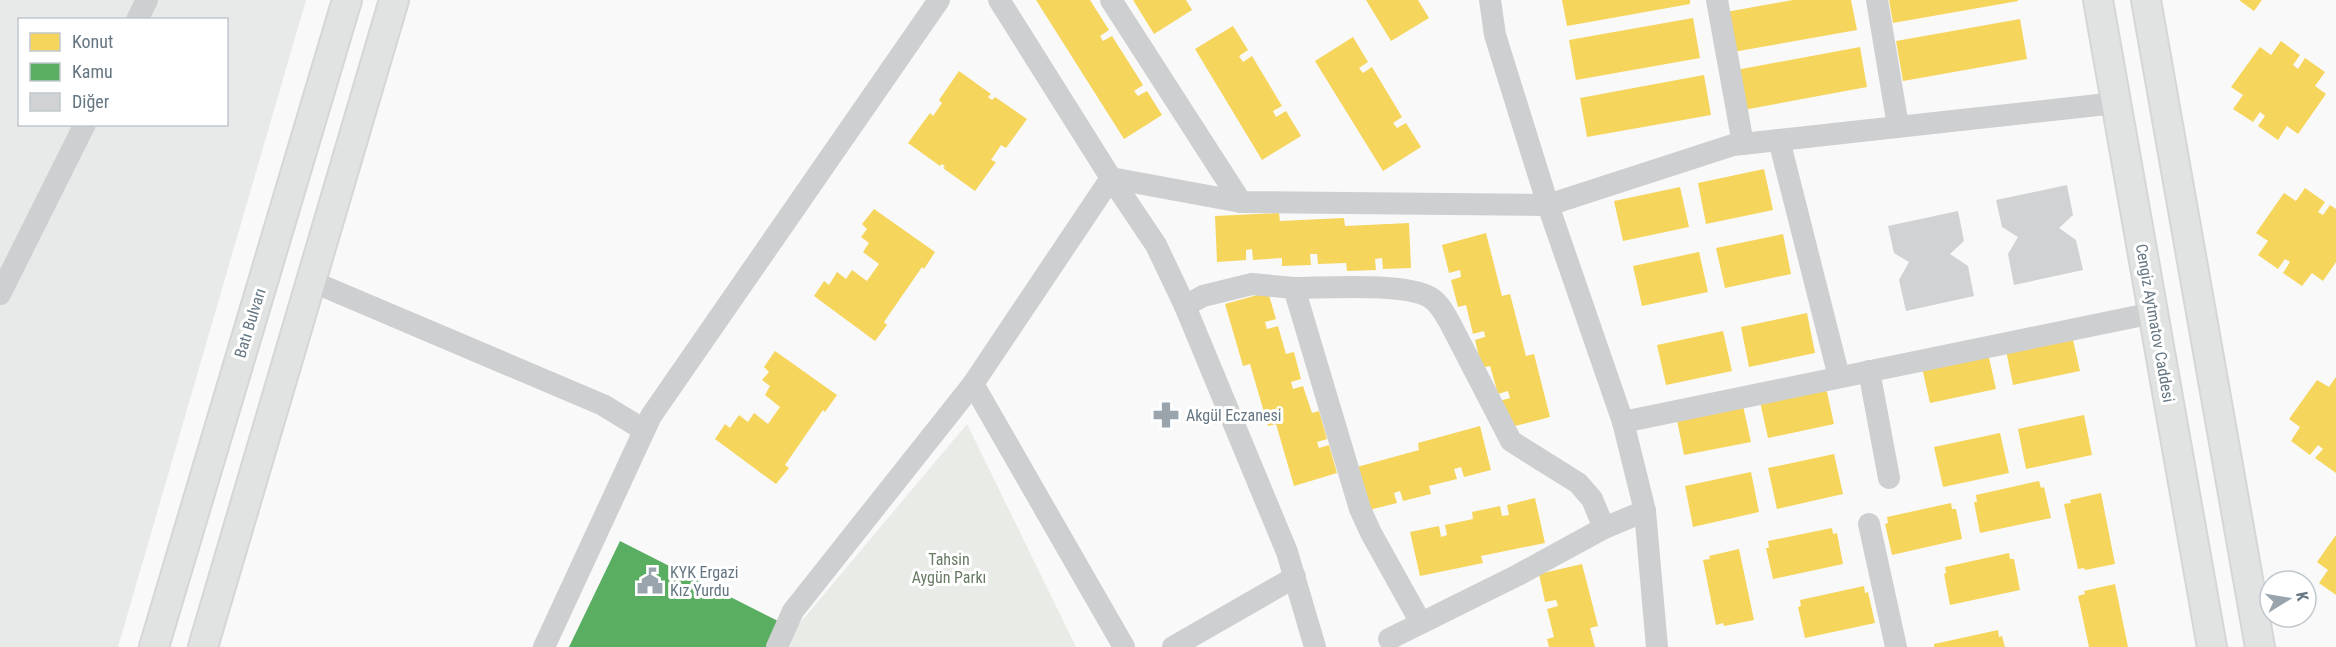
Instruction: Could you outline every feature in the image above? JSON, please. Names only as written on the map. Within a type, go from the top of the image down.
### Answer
[{"type":"main road","name":"Batı Bulvarı","points":[[154,647],[347,0]]},
{"type":"main road","points":[[202,647],[394,0]]},
{"type":"main road","name":"Cengiz Aytmatov Caddesi","points":[[2097,0],[2212,647]]},
{"type":"main road","points":[[2146,0],[2260,647]]},
{"type":"street","points":[[138,18],[147,0]]},
{"type":"street","points":[[544,647],[651,416],[939,0]]},
{"type":"street","points":[[999,0],[1156,245],[1185,306],[1287,552],[1315,647]]},
{"type":"street","points":[[1111,0],[1241,202]]},
{"type":"street","points":[[1490,0],[1495,35],[1548,205],[1623,422],[1645,511],[1657,647]]},
{"type":"street","points":[[1717,0],[1743,144]]},
{"type":"street","points":[[1876,0],[1898,126]]},
{"type":"street","points":[[1111,178],[1241,202],[1548,205],[1733,145],[2116,103]]},
{"type":"street","points":[[0,294],[84,126]]},
{"type":"street","points":[[1779,140],[1839,377]]},
{"type":"street","points":[[777,647],[793,611],[973,384],[1111,178]]},
{"type":"street","points":[[311,281],[603,405],[644,430]]},
{"type":"street","points":[[1185,306],[1203,296],[1252,284],[1294,288],[1392,289],[1415,291],[1430,297],[1442,308],[1510,441],[1578,483],[1592,499],[1604,528]]},
{"type":"street","points":[[1294,288],[1360,509],[1421,623]]},
{"type":"street","points":[[1623,422],[2153,313]]},
{"type":"street","points":[[1869,371],[1889,478]]},
{"type":"street","points":[[973,384],[1124,647]]},
{"type":"street","points":[[1389,639],[1518,575],[1604,528],[1645,511]]},
{"type":"street","points":[[1869,524],[1896,647]]},
{"type":"street","points":[[1173,647],[1295,577]]},
{"type":"shaded area","points":[[0,0],[306,0],[118,647],[0,647]]},
{"type":"green space","name":"Tahsin Aygün Parkı","points":[[967,424],[1076,647],[790,647],[799,624]]},
{"type":"building: Konut","points":[[1036,0],[1090,0],[1109,30],[1100,36],[1103,41],[1112,36],[1143,85],[1134,91],[1138,96],[1147,91],[1162,115],[1124,139]]},
{"type":"building: Konut","points":[[1133,0],[1186,0],[1192,10],[1154,34]]},
{"type":"building: Konut","points":[[1366,0],[1418,0],[1429,18],[1391,41]]},
{"type":"building: Konut","points":[[1562,0],[1690,0],[1690,4],[1567,26]]},
{"type":"building: Konut","points":[[1793,0],[1851,0],[1857,30],[1733,52],[1726,12]]},
{"type":"building: Konut","points":[[1889,0],[2018,0],[2018,1],[1893,23]]},
{"type":"building: Konut","points":[[2239,0],[2262,0],[2254,11]]},
{"type":"building: Konut","points":[[1693,18],[1700,58],[1576,80],[1569,40]]},
{"type":"building: Konut","points":[[2020,19],[2027,59],[1903,81],[1896,41]]},
{"type":"building: Konut","points":[[1233,26],[1248,50],[1239,56],[1243,62],[1252,56],[1282,106],[1273,111],[1276,117],[1286,111],[1301,136],[1262,160],[1195,49]]},
{"type":"building: Konut","points":[[1353,37],[1368,62],[1359,68],[1363,73],[1372,67],[1402,117],[1393,123],[1397,128],[1406,123],[1421,147],[1383,171],[1315,61]]},
{"type":"building: Konut","points":[[2281,41],[2300,55],[2293,65],[2298,69],[2305,58],[2325,72],[2315,86],[2326,94],[2298,134],[2287,126],[2278,140],[2258,126],[2265,116],[2260,112],[2253,122],[2233,109],[2243,95],[2231,87],[2260,47],[2271,55]]},
{"type":"building: Konut","points":[[1860,47],[1867,87],[1743,110],[1736,70]]},
{"type":"building: Konut","points":[[959,71],[991,94],[988,97],[992,100],[995,97],[1027,119],[1006,148],[1001,145],[991,160],[996,162],[975,191],[943,168],[945,166],[942,164],[940,166],[908,143],[930,113],[933,116],[942,103],[939,100]]},
{"type":"building: Konut","points":[[1704,75],[1711,115],[1587,137],[1580,98]]},
{"type":"building: Konut","points":[[1764,169],[1773,210],[1706,224],[1698,183]]},
{"type":"building: Konut","points":[[1680,187],[1689,227],[1623,241],[1614,201]]},
{"type":"building: Konut","points":[[2305,188],[2325,202],[2318,212],[2323,215],[2330,205],[2336,209],[2336,262],[2323,281],[2312,273],[2302,286],[2283,273],[2290,262],[2285,259],[2278,269],[2258,255],[2268,241],[2256,233],[2284,193],[2296,201]]},
{"type":"building: Konut","points":[[874,209],[935,252],[884,322],[887,325],[875,341],[814,296],[824,281],[829,285],[837,272],[846,279],[852,270],[867,281],[879,264],[863,252],[869,243],[861,237],[867,229],[862,224]]},
{"type":"building: Konut","points":[[1279,213],[1280,221],[1344,218],[1345,226],[1409,223],[1411,268],[1383,269],[1382,258],[1375,259],[1376,270],[1347,271],[1346,263],[1318,264],[1317,254],[1310,254],[1311,265],[1282,266],[1282,258],[1253,260],[1252,249],[1246,250],[1246,260],[1217,262],[1215,216]]},
{"type":"building: Konut","points":[[1486,233],[1502,296],[1510,294],[1526,356],[1534,354],[1550,417],[1507,428],[1499,401],[1510,398],[1508,391],[1498,394],[1490,366],[1482,368],[1475,340],[1485,337],[1484,331],[1473,334],[1466,305],[1458,307],[1451,280],[1461,277],[1460,270],[1449,273],[1442,245]]},
{"type":"building: Konut","points":[[1783,234],[1791,274],[1725,288],[1716,248]]},
{"type":"building: Konut","points":[[1699,252],[1708,292],[1642,306],[1633,266]]},
{"type":"building: Konut","points":[[1268,292],[1276,319],[1265,322],[1267,329],[1278,326],[1286,354],[1294,352],[1301,379],[1291,382],[1293,389],[1303,386],[1312,413],[1319,411],[1327,439],[1317,442],[1319,448],[1329,445],[1337,473],[1294,486],[1276,424],[1268,426],[1250,364],[1243,366],[1225,304]]},
{"type":"building: Konut","points":[[1807,313],[1815,353],[1749,367],[1741,327]]},
{"type":"building: Konut","points":[[1723,331],[1732,371],[1666,385],[1657,345]]},
{"type":"building: Konut","points":[[2071,331],[2080,371],[2013,385],[2005,345]]},
{"type":"building: Konut","points":[[1987,349],[1996,389],[1930,403],[1921,363]]},
{"type":"building: Konut","points":[[775,351],[837,395],[825,412],[823,410],[785,465],[789,468],[776,484],[715,439],[725,424],[730,428],[739,415],[748,422],[754,413],[768,424],[780,407],[765,395],[770,386],[762,380],[769,372],[764,367]]},
{"type":"building: Konut","points":[[2336,377],[2336,473],[2315,458],[2323,449],[2318,445],[2310,455],[2291,441],[2300,427],[2289,419],[2317,380],[2329,387]]},
{"type":"building: Konut","points":[[1825,383],[1834,424],[1768,438],[1759,397]]},
{"type":"building: Konut","points":[[1742,401],[1751,442],[1684,455],[1676,415]]},
{"type":"building: Konut","points":[[2084,415],[2092,455],[2026,469],[2018,429]]},
{"type":"building: Konut","points":[[1480,426],[1491,470],[1464,477],[1461,467],[1454,469],[1457,479],[1429,486],[1431,494],[1403,501],[1400,491],[1394,493],[1397,503],[1369,510],[1357,467],[1419,450],[1418,443]]},
{"type":"building: Konut","points":[[2000,433],[2009,473],[1943,487],[1934,447]]},
{"type":"building: Konut","points":[[1834,454],[1843,494],[1777,509],[1768,468]]},
{"type":"building: Konut","points":[[1751,472],[1759,512],[1693,527],[1685,486]]},
{"type":"building: Konut","points":[[2039,481],[2041,488],[2044,487],[2051,518],[1980,533],[1974,502],[1977,502],[1976,495]]},
{"type":"building: Konut","points":[[2101,493],[2115,564],[2085,570],[2084,568],[2078,569],[2064,504],[2071,503],[2070,500]]},
{"type":"building: Konut","points":[[1535,498],[1545,543],[1481,556],[1483,563],[1420,576],[1410,532],[1439,526],[1441,537],[1447,535],[1445,525],[1473,519],[1472,512],[1500,506],[1502,516],[1509,515],[1507,505]]},
{"type":"building: Konut","points":[[1951,503],[1952,509],[1956,509],[1962,539],[1892,555],[1885,524],[1888,523],[1887,517]]},
{"type":"building: Konut","points":[[1832,528],[1833,534],[1837,533],[1843,564],[1773,579],[1766,548],[1769,548],[1768,541]]},
{"type":"building: Konut","points":[[2336,535],[2336,595],[2319,583],[2328,570],[2317,562]]},
{"type":"building: Konut","points":[[1739,549],[1754,620],[1724,626],[1723,623],[1716,625],[1703,560],[1710,559],[1709,556]]},
{"type":"building: Konut","points":[[2009,553],[2010,559],[2014,559],[2020,590],[1950,605],[1944,574],[1946,573],[1945,567]]},
{"type":"building: Konut","points":[[1582,564],[1598,626],[1590,628],[1595,647],[1549,647],[1547,639],[1554,637],[1547,609],[1558,606],[1556,600],[1545,602],[1539,574]]},
{"type":"building: Konut","points":[[2115,584],[2128,647],[2089,647],[2078,596],[2085,594],[2084,591]]},
{"type":"building: Konut","points":[[1864,586],[1865,593],[1868,592],[1875,623],[1805,638],[1798,607],[1801,606],[1800,600]]},
{"type":"building: Konut","points":[[1998,630],[2005,647],[1934,647],[1934,644]]},
{"type":"building: Kamu","name":"KYK Ergazi Kız Yurdu","points":[[620,541],[778,621],[767,647],[569,647]]},
{"type":"building: Diğer","points":[[2067,185],[2073,215],[2059,228],[2076,240],[2083,270],[2014,285],[2008,254],[2018,237],[2002,227],[1996,200]]},
{"type":"building: Diğer","points":[[1958,211],[1964,241],[1950,254],[1968,266],[1974,296],[1906,311],[1899,280],[1909,262],[1894,253],[1888,226]]},
{"type":"place","name":"Akgül Eczanesi","points":[[1166,415]]},
{"type":"place","name":"KYK Ergazi Kız Yurdu","points":[[650,581]]}]
